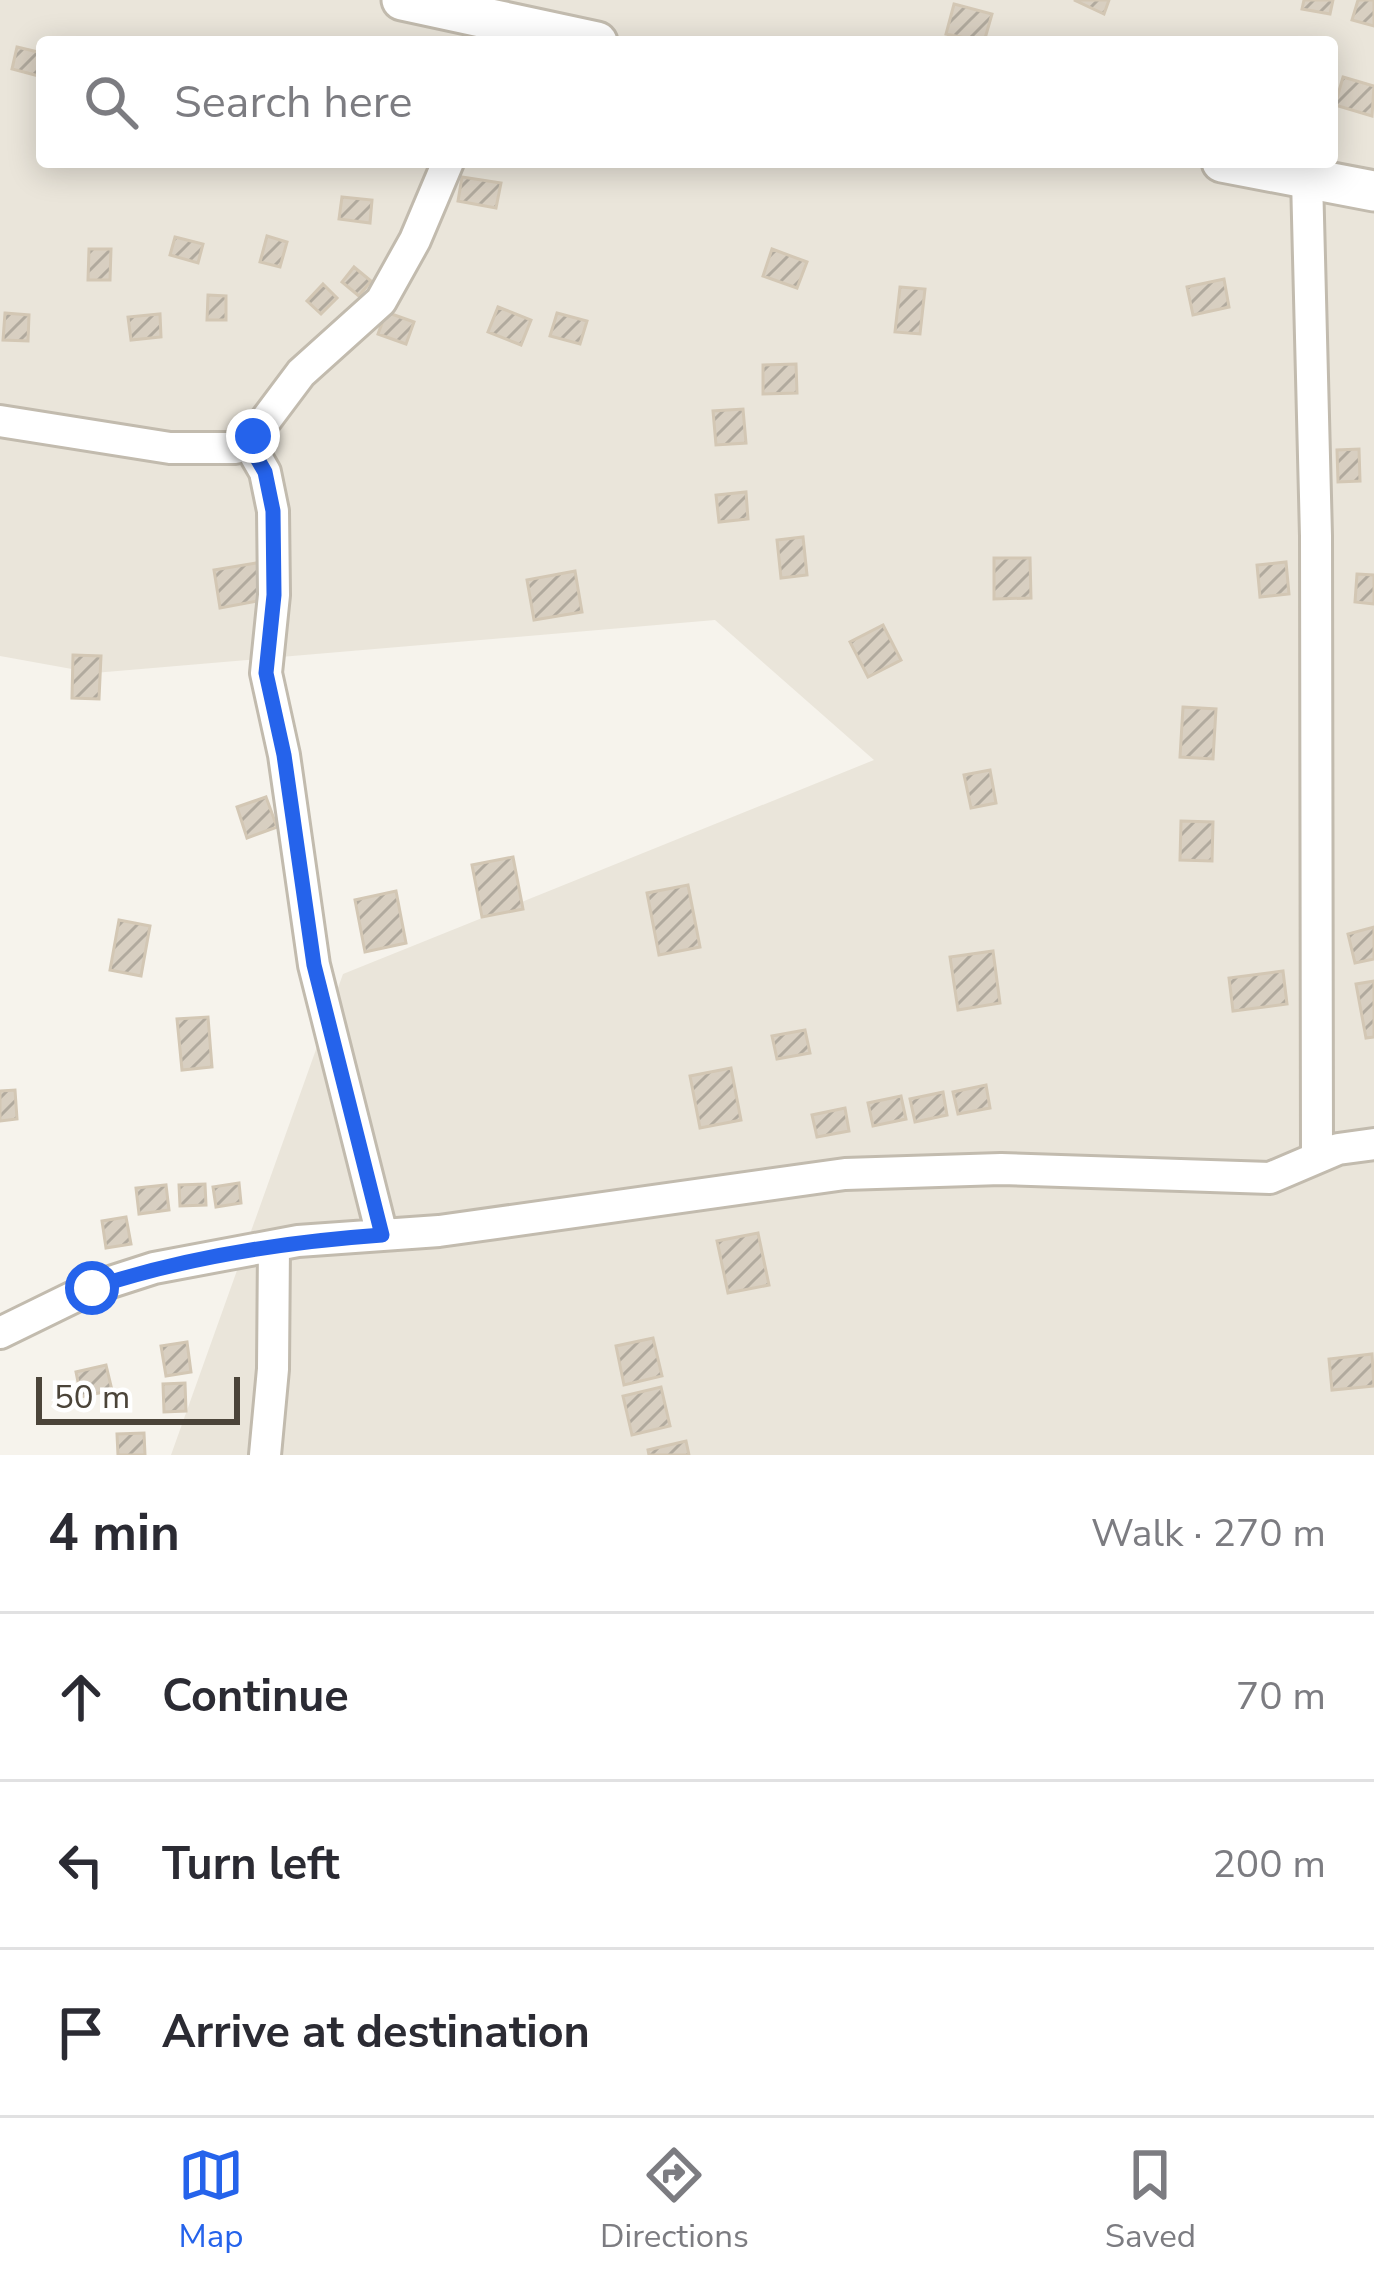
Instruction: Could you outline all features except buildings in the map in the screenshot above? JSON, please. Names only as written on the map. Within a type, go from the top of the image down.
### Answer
[{"type":"street","points":[[402,0],[502,32],[540,36]]},
{"type":"street","points":[[0,421],[212,452],[247,441],[301,373],[380,301],[415,240],[445,168]]},
{"type":"street","points":[[1254,168],[1374,191]]},
{"type":"street","points":[[1307,178],[1316,536],[1317,1156]]},
{"type":"street","points":[[247,441],[265,472],[273,511],[274,595],[266,673],[284,755],[314,965],[382,1235]]},
{"type":"street","points":[[0,1333],[92,1288],[154,1268],[274,1246],[845,1174],[1001,1169],[1270,1178],[1296,1171],[1317,1156],[1374,1144]]},
{"type":"street","points":[[265,1455],[266,1403],[273,1369],[274,1246]]},
{"type":"shaded area","points":[[0,0],[1374,0],[1374,1455],[171,1455],[343,974],[874,760],[715,620],[94,673],[0,656]]},
{"type":"route","points":[[92,1288],[154,1268],[298,1241],[382,1235],[314,965],[284,755],[272,713],[266,673],[274,595],[273,511],[265,472],[247,441],[253,436]]}]
